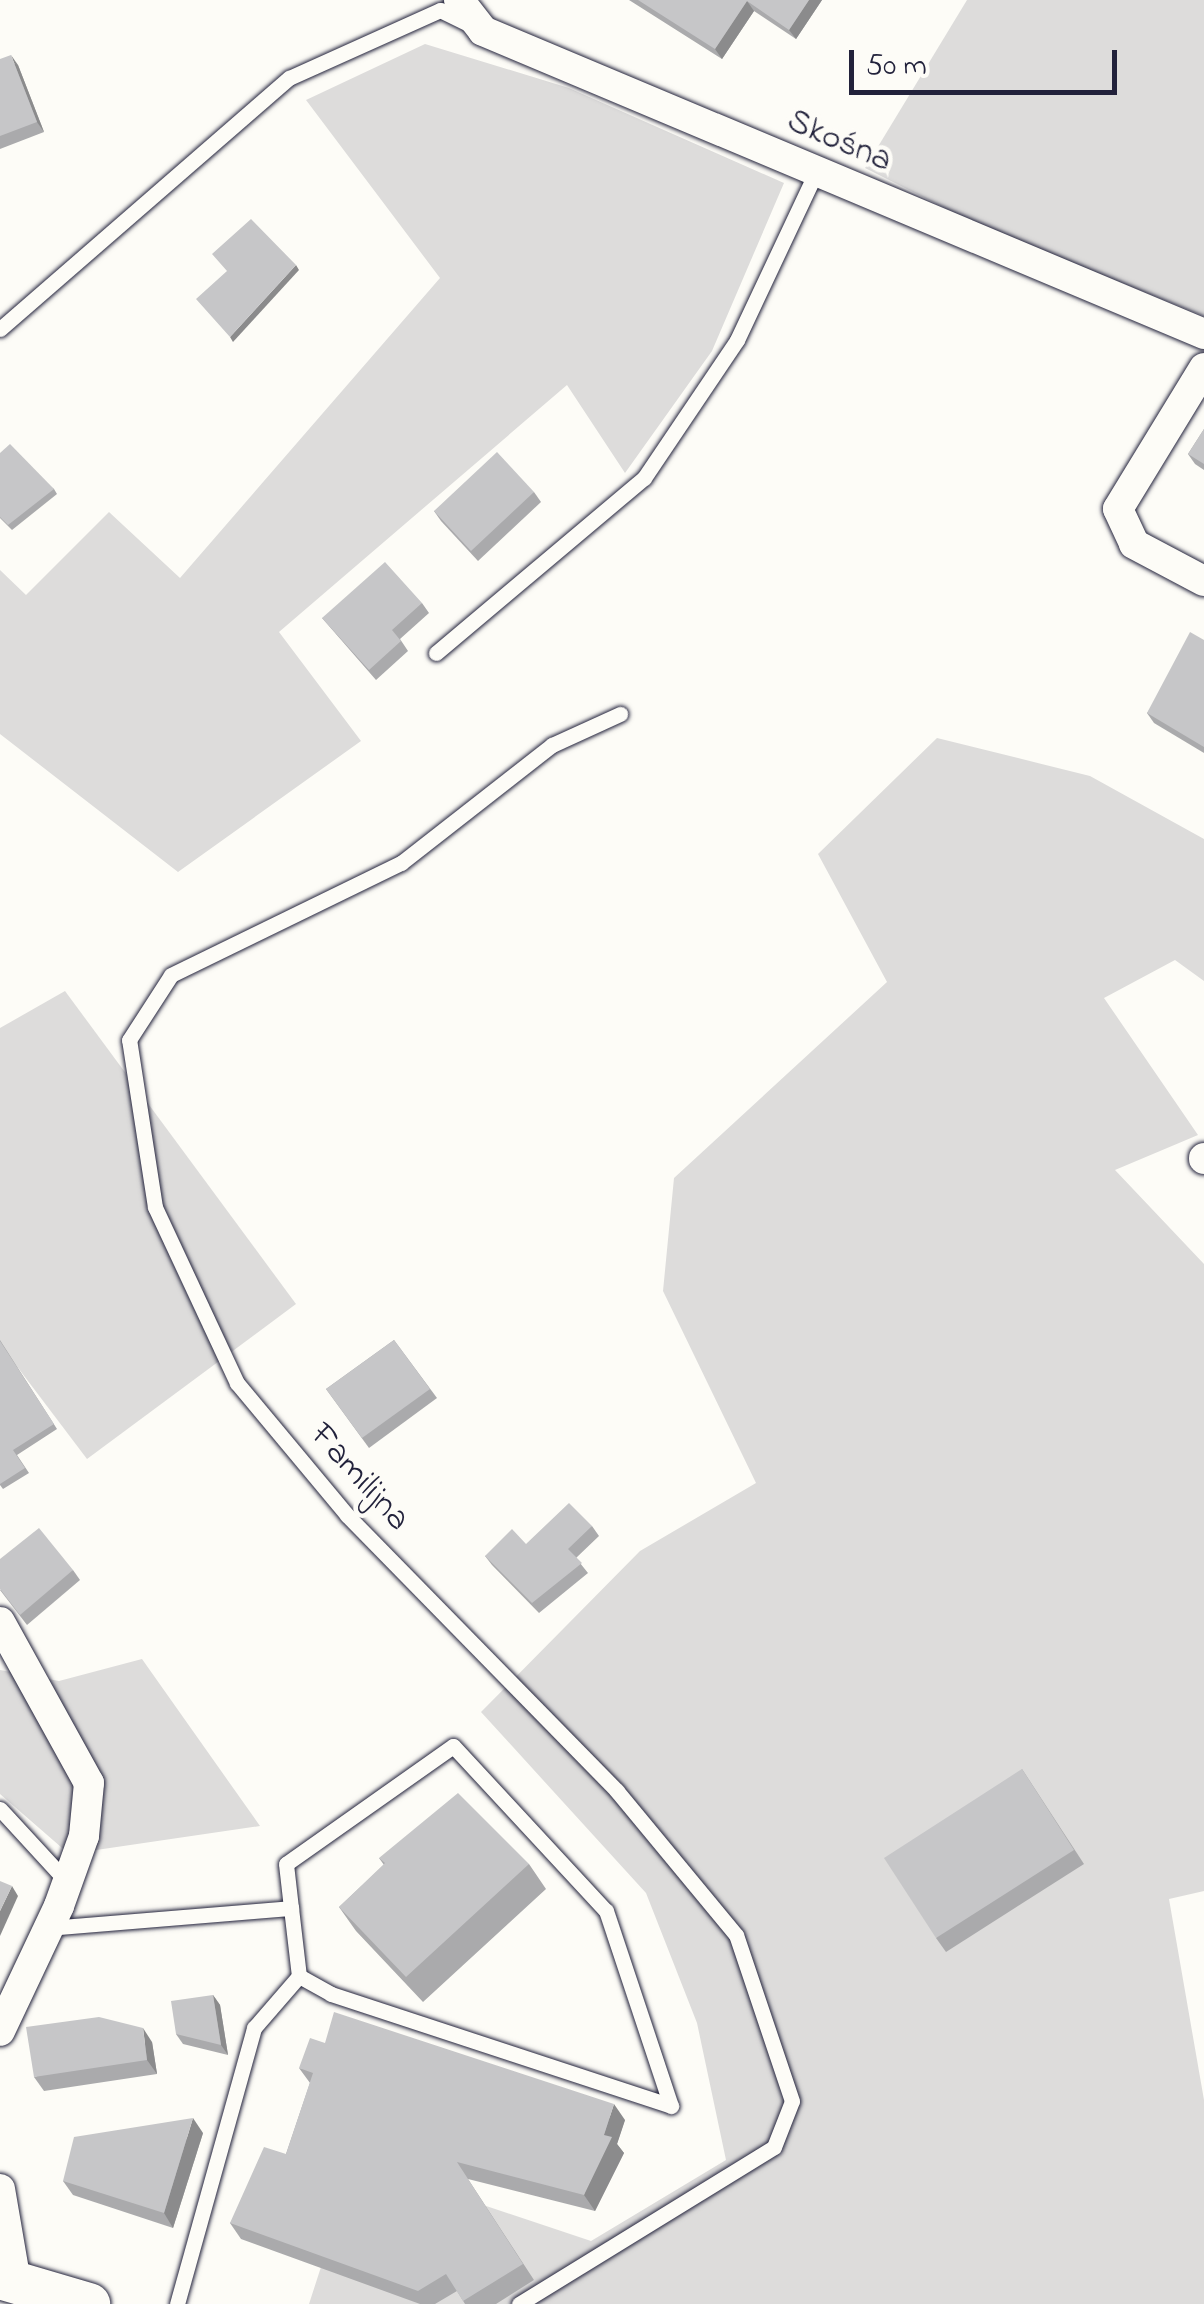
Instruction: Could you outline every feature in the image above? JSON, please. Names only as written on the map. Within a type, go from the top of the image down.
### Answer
[{"type":"street","name":"Skośna","points":[[459,0],[483,31],[1204,334]]},
{"type":"street","points":[[1204,368],[1118,509],[1134,544],[1204,581]]},
{"type":"street","points":[[0,1622],[90,1783],[68,1883],[0,2031]]},
{"type":"street","points":[[0,2189],[8,2280],[89,2304]]},
{"type":"lane","points":[[0,329],[289,78],[440,10],[483,31]]},
{"type":"lane","points":[[436,653],[644,478],[737,340],[816,172]]},
{"type":"lane","name":"Familijna","points":[[519,2304],[774,2147],[792,2101],[736,1935],[617,1790],[347,1515],[237,1383],[155,1207],[129,1040],[171,975],[401,863],[552,745],[620,714]]},
{"type":"lane","points":[[176,2304],[254,2028],[300,1976],[286,1864],[452,1746],[606,1911],[670,2106],[300,1976]]},
{"type":"lane","points":[[0,1810],[68,1883]]},
{"type":"lane","points":[[48,1928],[291,1908]]},
{"type":"shaded area","points":[[967,0],[1204,0],[1204,316],[981,226],[865,168]]},
{"type":"shaded area","points":[[425,44],[569,88],[784,183],[712,351],[625,473],[567,385],[279,632],[361,741],[178,872],[0,734],[0,570],[26,595],[109,512],[180,578],[440,278],[306,100]]},
{"type":"shaded area","points":[[937,738],[1090,776],[1204,839],[1204,981],[1175,960],[1104,998],[1198,1135],[1115,1170],[1204,1264],[1204,1891],[1169,1899],[1204,2100],[1204,2304],[309,2304],[355,2162],[591,2241],[726,2160],[697,2023],[646,1893],[481,1712],[640,1551],[756,1483],[663,1291],[674,1178],[887,982],[818,854]]},
{"type":"shaded area","points":[[65,991],[296,1304],[87,1459],[0,1344],[0,1028]]},
{"type":"shaded area","points":[[142,1659],[260,1826],[69,1854],[0,1794],[0,1670],[59,1681]]},
{"type":"building","points":[[638,0],[809,0],[789,30],[747,1],[715,49]]},
{"type":"building","points":[[11,55],[37,122],[0,136],[0,59]]},
{"type":"building","points":[[251,219],[296,265],[230,337],[196,299],[227,271],[212,254]]},
{"type":"building","points":[[1204,429],[1204,464],[1188,454]]},
{"type":"building","points":[[10,444],[54,489],[8,525],[0,517],[0,453]]},
{"type":"building","points":[[497,452],[534,492],[471,551],[434,511]]},
{"type":"building","points":[[385,562],[422,603],[392,630],[401,641],[369,670],[322,618]]},
{"type":"building","points":[[1190,632],[1204,640],[1204,747],[1147,713]]},
{"type":"building","points":[[394,1340],[430,1389],[362,1438],[326,1389]]},
{"type":"building","points":[[0,1341],[54,1424],[13,1450],[25,1468],[0,1484]]},
{"type":"building","points":[[569,1503],[592,1526],[568,1549],[582,1563],[532,1603],[485,1556],[512,1529],[526,1544]]},
{"type":"building","points":[[39,1528],[73,1570],[20,1615],[0,1589],[0,1559]]},
{"type":"building","points":[[1022,1769],[1074,1850],[936,1938],[884,1858]]},
{"type":"building","points":[[458,1793],[529,1864],[406,1977],[339,1907],[385,1863],[379,1858]]},
{"type":"building","points":[[0,1881],[12,1886],[0,1911]]},
{"type":"building","points":[[213,1995],[221,2045],[176,2034],[171,2001]]},
{"type":"building","points":[[334,2012],[614,2104],[604,2135],[612,2137],[584,2195],[457,2162],[523,2264],[463,2301],[446,2274],[418,2291],[230,2223],[264,2147],[286,2154],[313,2073],[299,2068],[310,2038],[325,2043]]},
{"type":"building","points":[[99,2017],[143,2028],[147,2060],[34,2077],[26,2027]]},
{"type":"building","points":[[193,2118],[164,2213],[63,2181],[74,2137]]}]
